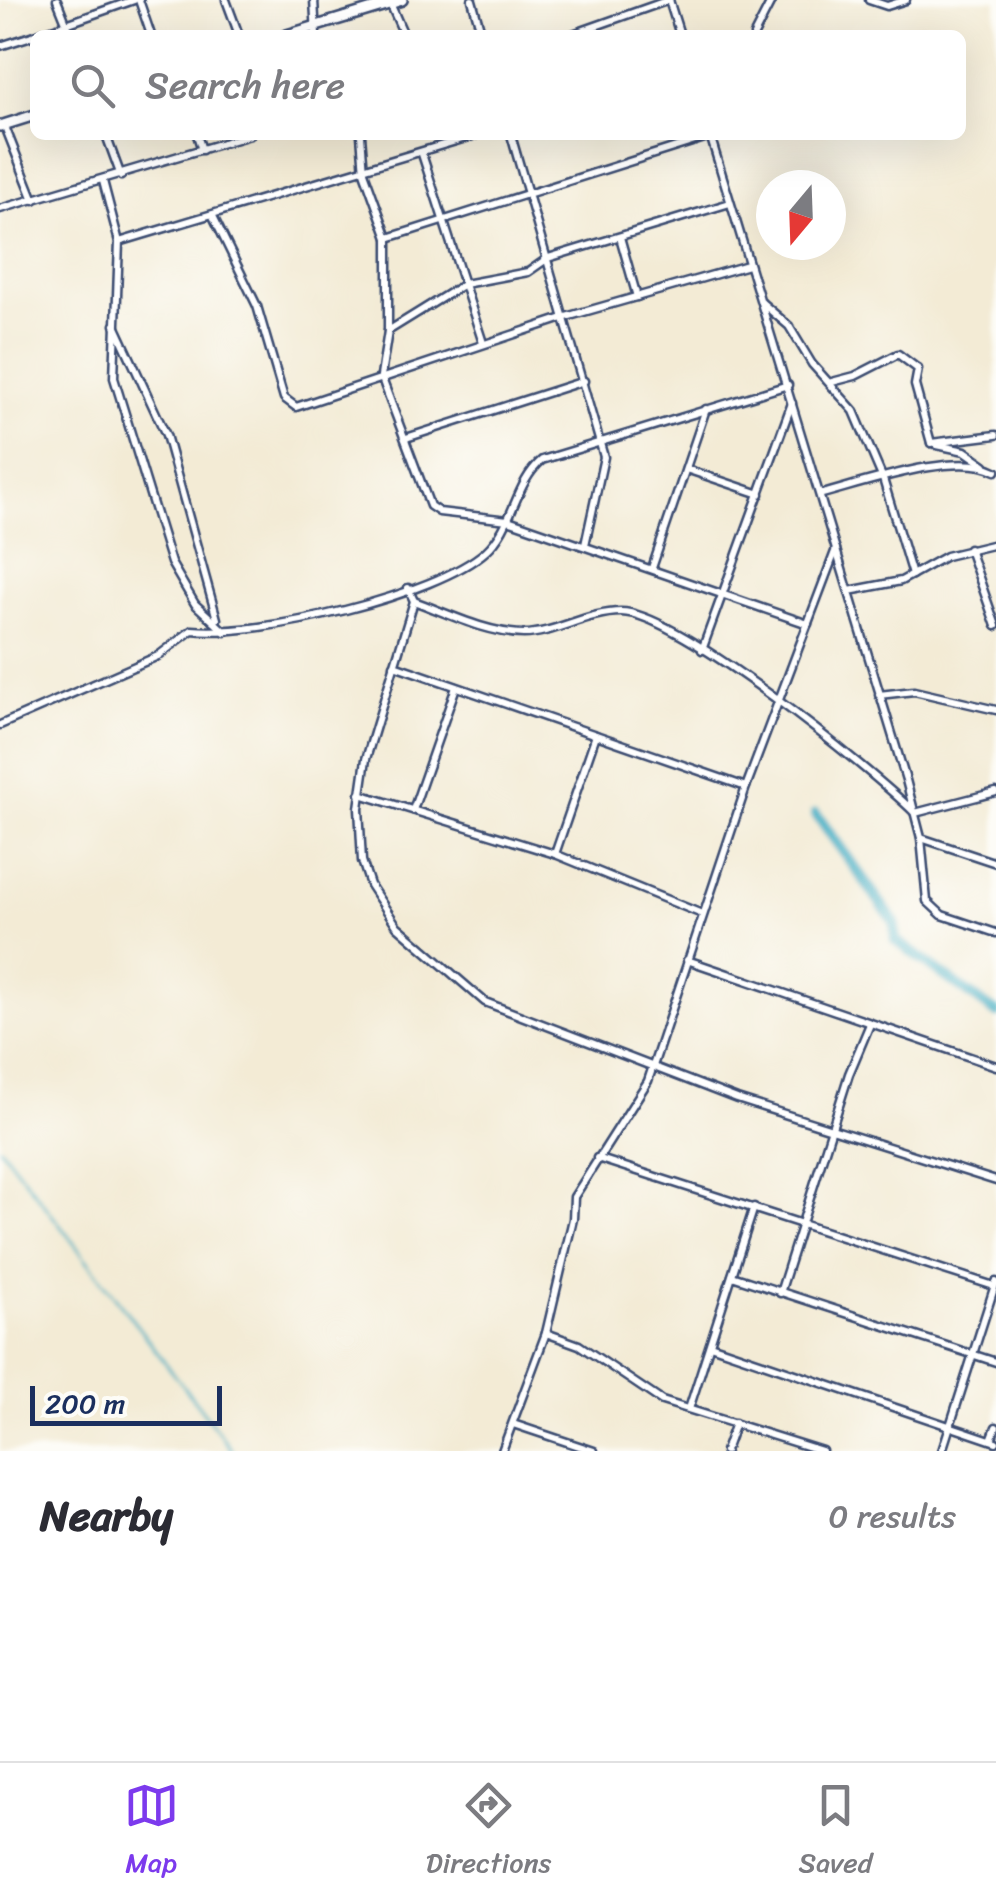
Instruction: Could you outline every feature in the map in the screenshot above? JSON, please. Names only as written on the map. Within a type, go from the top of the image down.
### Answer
[{"type":"street","points":[[57,0],[70,30]]},
{"type":"street","points":[[50,30],[137,0],[148,30]]},
{"type":"street","points":[[226,0],[237,30]]},
{"type":"street","points":[[314,0],[314,30]]},
{"type":"street","points":[[317,30],[402,0]]},
{"type":"street","points":[[472,0],[481,30]]},
{"type":"street","points":[[584,30],[670,0],[679,30]]},
{"type":"street","points":[[757,30],[772,0]]},
{"type":"street","points":[[869,0],[886,6],[906,0]]},
{"type":"street","points":[[390,2],[402,30]]},
{"type":"street","points":[[0,46],[30,37]]},
{"type":"street","points":[[30,117],[2,125],[34,200]]},
{"type":"street","points":[[108,140],[121,176]]},
{"type":"street","points":[[199,140],[202,150]]},
{"type":"street","points":[[0,209],[234,140]]},
{"type":"street","points":[[361,140],[364,172],[388,238],[388,331],[381,376],[430,506],[440,512],[508,520],[808,624]]},
{"type":"street","points":[[119,242],[462,140]]},
{"type":"street","points":[[512,140],[601,440],[603,476],[584,545]]},
{"type":"street","points":[[388,238],[697,140]]},
{"type":"street","points":[[711,140],[822,494],[915,814],[926,902],[942,915],[996,933]]},
{"type":"street","points":[[422,154],[483,343]]},
{"type":"street","points":[[103,181],[119,242],[114,378],[170,562],[195,604],[218,620]]},
{"type":"street","points":[[388,331],[464,284],[528,272],[548,258],[730,203]]},
{"type":"street","points":[[212,216],[251,292],[288,404],[296,407],[483,343],[748,265]]},
{"type":"street","points":[[620,237],[637,297]]},
{"type":"street","points":[[760,301],[789,326],[812,364],[854,411],[883,478],[912,575]]},
{"type":"street","points":[[114,323],[166,435],[218,620],[225,632]]},
{"type":"street","points":[[832,382],[855,376],[898,354],[911,360],[918,369],[915,385],[931,443]]},
{"type":"street","points":[[406,438],[584,380]]},
{"type":"street","points":[[0,725],[158,656],[192,630],[225,632],[324,615],[408,588],[476,558],[508,520],[532,468],[542,460],[788,385]]},
{"type":"street","points":[[702,650],[792,403]]},
{"type":"street","points":[[652,568],[706,409]]},
{"type":"street","points":[[931,443],[996,435]]},
{"type":"street","points":[[931,443],[966,451],[996,471]]},
{"type":"street","points":[[822,494],[925,468],[987,466]]},
{"type":"street","points":[[686,468],[760,494]]},
{"type":"street","points":[[849,591],[912,575],[969,549],[996,544]]},
{"type":"street","points":[[969,549],[992,592],[996,626]]},
{"type":"street","points":[[502,1451],[546,1333],[574,1197],[654,1066],[746,787],[836,550]]},
{"type":"street","points":[[408,588],[414,601],[360,794],[362,861],[370,884],[397,926],[485,1002],[737,1099],[996,1181]]},
{"type":"street","points":[[414,601],[489,629],[523,634],[622,612],[658,623],[778,701],[915,814]]},
{"type":"street","points":[[394,665],[746,787]]},
{"type":"street","points":[[413,810],[456,687]]},
{"type":"street","points":[[878,695],[914,691],[996,710]]},
{"type":"street","points":[[555,854],[596,735]]},
{"type":"street","points":[[915,814],[996,792]]},
{"type":"street","points":[[360,794],[555,854],[702,914]]},
{"type":"street","points":[[921,838],[996,864]]},
{"type":"street","points":[[687,960],[996,1066]]},
{"type":"street","points":[[780,1293],[800,1221],[870,1024]]},
{"type":"street","points":[[596,1158],[995,1284],[942,1451]]},
{"type":"street","points":[[689,1409],[754,1206]]},
{"type":"street","points":[[732,1276],[996,1362]]},
{"type":"street","points":[[546,1333],[579,1345],[662,1402],[822,1451]]},
{"type":"street","points":[[710,1345],[993,1441],[996,1427]]},
{"type":"street","points":[[725,1451],[734,1423]]},
{"type":"street","points":[[514,1424],[594,1451]]},
{"type":"waterway","points":[[816,814],[895,923],[895,940],[996,1013]]},
{"type":"waterway","points":[[0,1147],[233,1451]]}]
